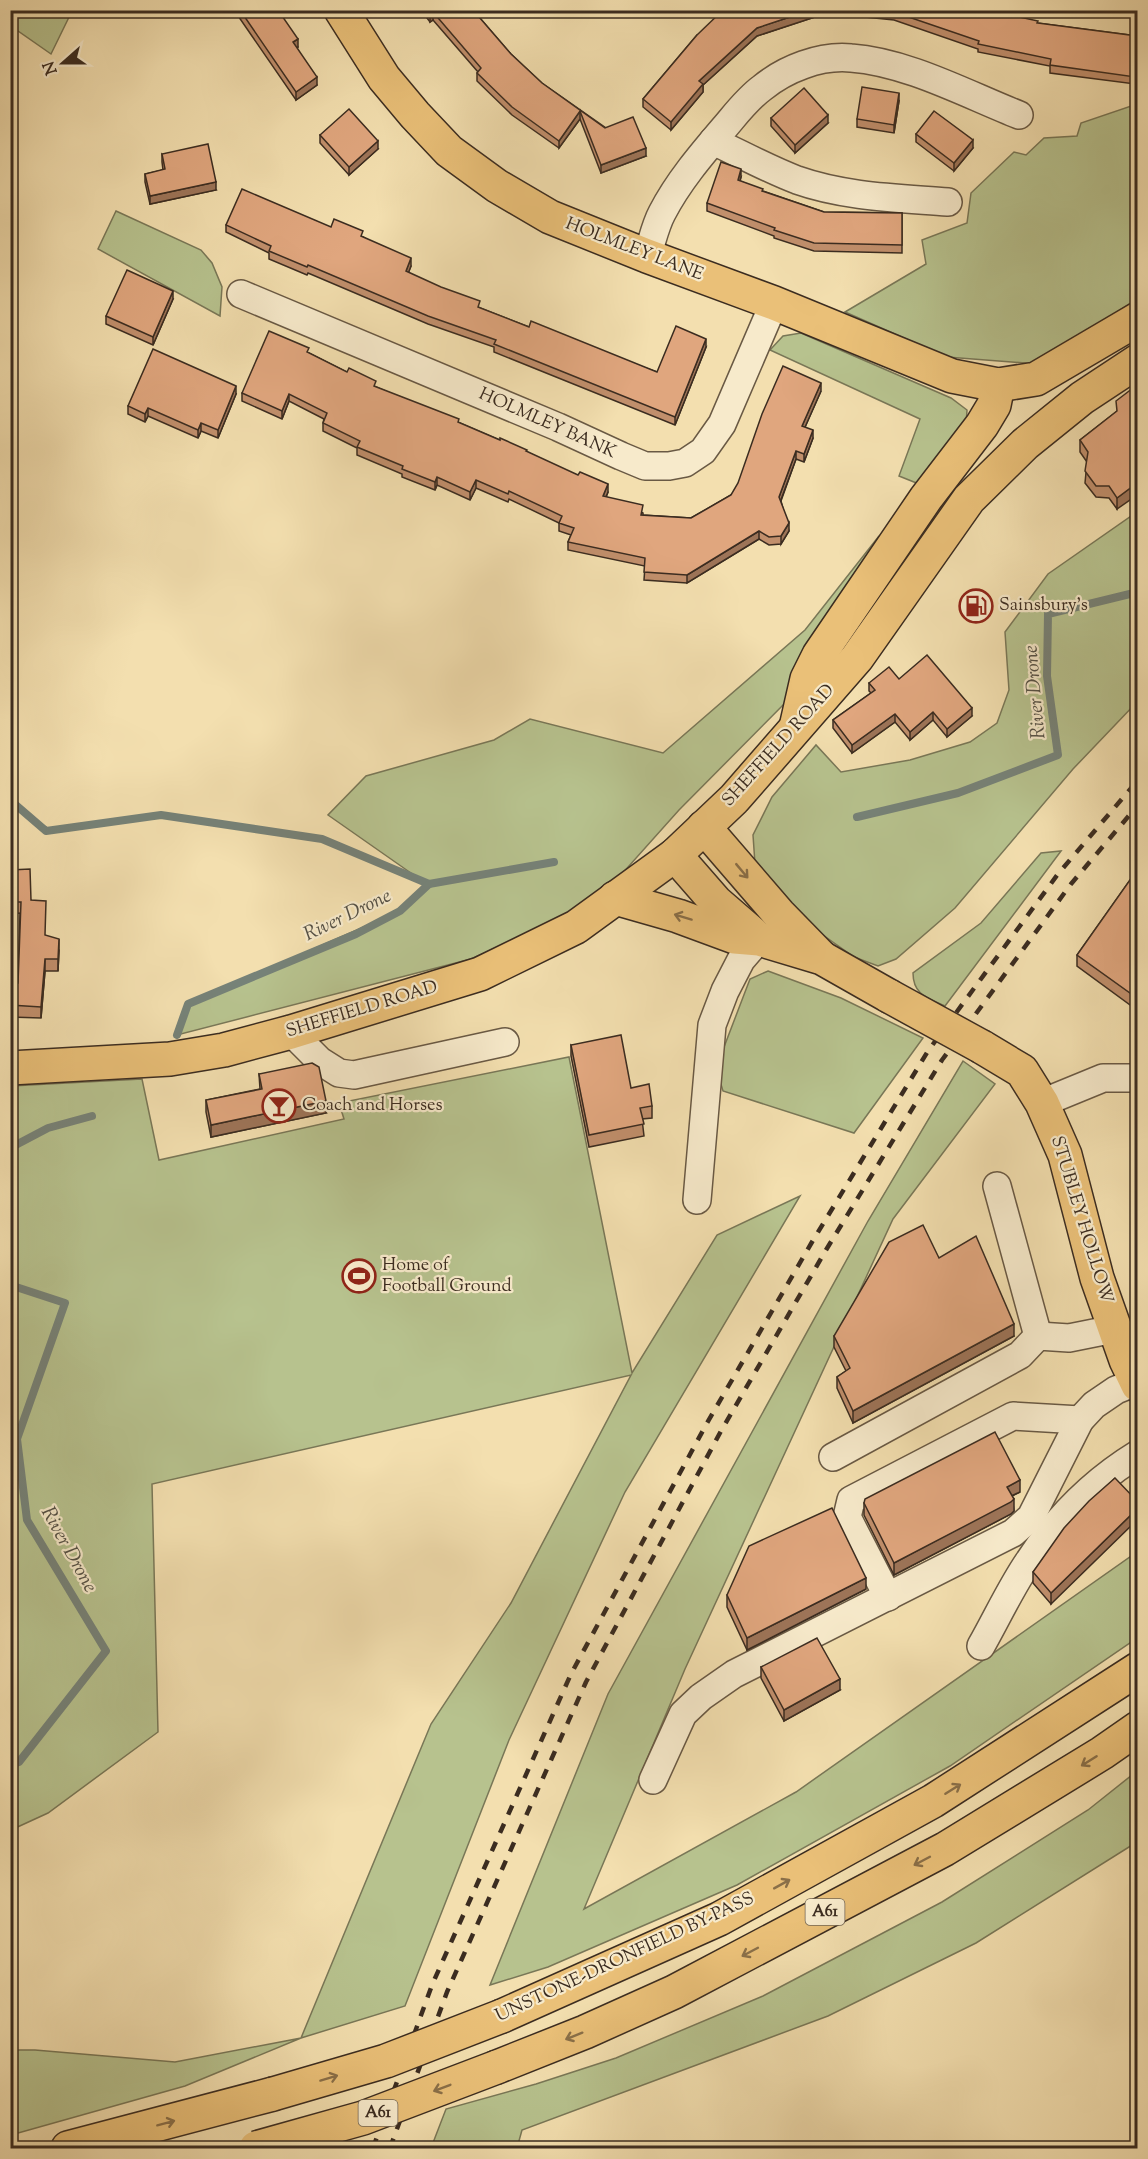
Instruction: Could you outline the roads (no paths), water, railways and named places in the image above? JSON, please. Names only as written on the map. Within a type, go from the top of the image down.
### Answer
[{"type":"main road","name":"HOLMLEY LANE","points":[[341,10],[384,78],[415,116],[449,151],[497,186],[550,217],[774,303],[952,376],[998,385],[1036,379],[1137,320]]},
{"type":"main road","name":"SHEFFIELD ROAD","points":[[10,1068],[170,1059],[224,1050],[291,1032],[480,974],[576,927],[675,855],[745,788],[857,658],[969,499],[1025,444],[1082,398],[1137,360]]},
{"type":"main road","points":[[796,727],[807,679],[819,655],[926,498],[982,425],[994,405],[998,385]]},
{"type":"main road","name":"STUBLEY HOLLOW","points":[[704,827],[779,914],[822,958]]},
{"type":"main road","name":"STUBLEY HOLLOW","points":[[675,855],[716,902],[759,939]]},
{"type":"main road","name":"STUBLEY HOLLOW","points":[[615,898],[707,925],[735,937],[759,939],[822,958],[1022,1071],[1042,1103],[1065,1155],[1097,1278],[1114,1329],[1137,1383]]},
{"type":"main road","name":"UNSTONE-DRONFIELD BY-PASS","points":[[69,2148],[273,2094],[386,2061],[502,2016],[740,1907],[933,1801],[1137,1669]]},
{"type":"main road","name":"A61","points":[[256,2148],[363,2118],[585,2032],[674,1992],[945,1849],[1102,1753],[1137,1728]]},
{"type":"street","points":[[647,256],[661,216],[674,191],[742,106],[762,88],[784,74],[811,62],[834,57],[881,62],[921,75],[1019,115]]},
{"type":"street","points":[[713,141],[798,180],[826,188],[859,194],[948,202]]},
{"type":"street","name":"HOLMLEY BANK","points":[[241,294],[558,427],[645,466],[685,463],[703,451],[722,424],[774,303]]},
{"type":"street","points":[[697,1200],[712,1025],[725,991],[741,960],[759,939]]},
{"type":"street","points":[[291,1032],[320,1061],[339,1073],[354,1075],[505,1042]]},
{"type":"street","points":[[1042,1103],[1103,1078],[1127,1076],[1137,1078]]},
{"type":"street","points":[[997,1186],[1038,1336]]},
{"type":"street","points":[[833,1456],[1020,1354],[1038,1336],[1069,1338],[1114,1329]]},
{"type":"street","points":[[653,1780],[684,1714],[701,1697],[734,1674],[1013,1533],[1031,1517],[1080,1420],[1094,1405],[1116,1390],[1137,1383]]},
{"type":"street","points":[[888,1597],[847,1517],[851,1500],[1013,1416],[1080,1420]]},
{"type":"street","points":[[981,1646],[1028,1562],[1061,1517],[1109,1473],[1137,1454]]},
{"type":"waterway","name":"River Drone","points":[[857,817],[958,793],[1058,755],[1047,676],[1048,614],[1138,592]]},
{"type":"waterway","points":[[10,800],[46,831],[161,815],[322,839],[429,884]]},
{"type":"waterway","name":"River Drone","points":[[177,1035],[188,1004],[356,934],[400,911],[429,884],[554,862]]},
{"type":"waterway","name":"River Drone","points":[[10,1148],[48,1128],[92,1116]]},
{"type":"waterway","name":"River Drone","points":[[10,1285],[65,1303],[17,1439],[27,1520],[106,1651],[19,1762],[10,1765]]},
{"type":"railway","points":[[373,2148],[432,1985],[571,1674],[707,1423],[812,1242],[928,1051],[1058,874],[1138,780]]},
{"type":"railway","points":[[390,2148],[447,1992],[586,1682],[721,1431],[826,1250],[942,1060],[1071,884],[1138,805]]},
{"type":"place","name":"Sainsbury's","points":[[976,606]]},
{"type":"place","name":"Coach and Horses","points":[[279,1106]]},
{"type":"place","name":"Home of Football Ground","points":[[359,1276]]}]
